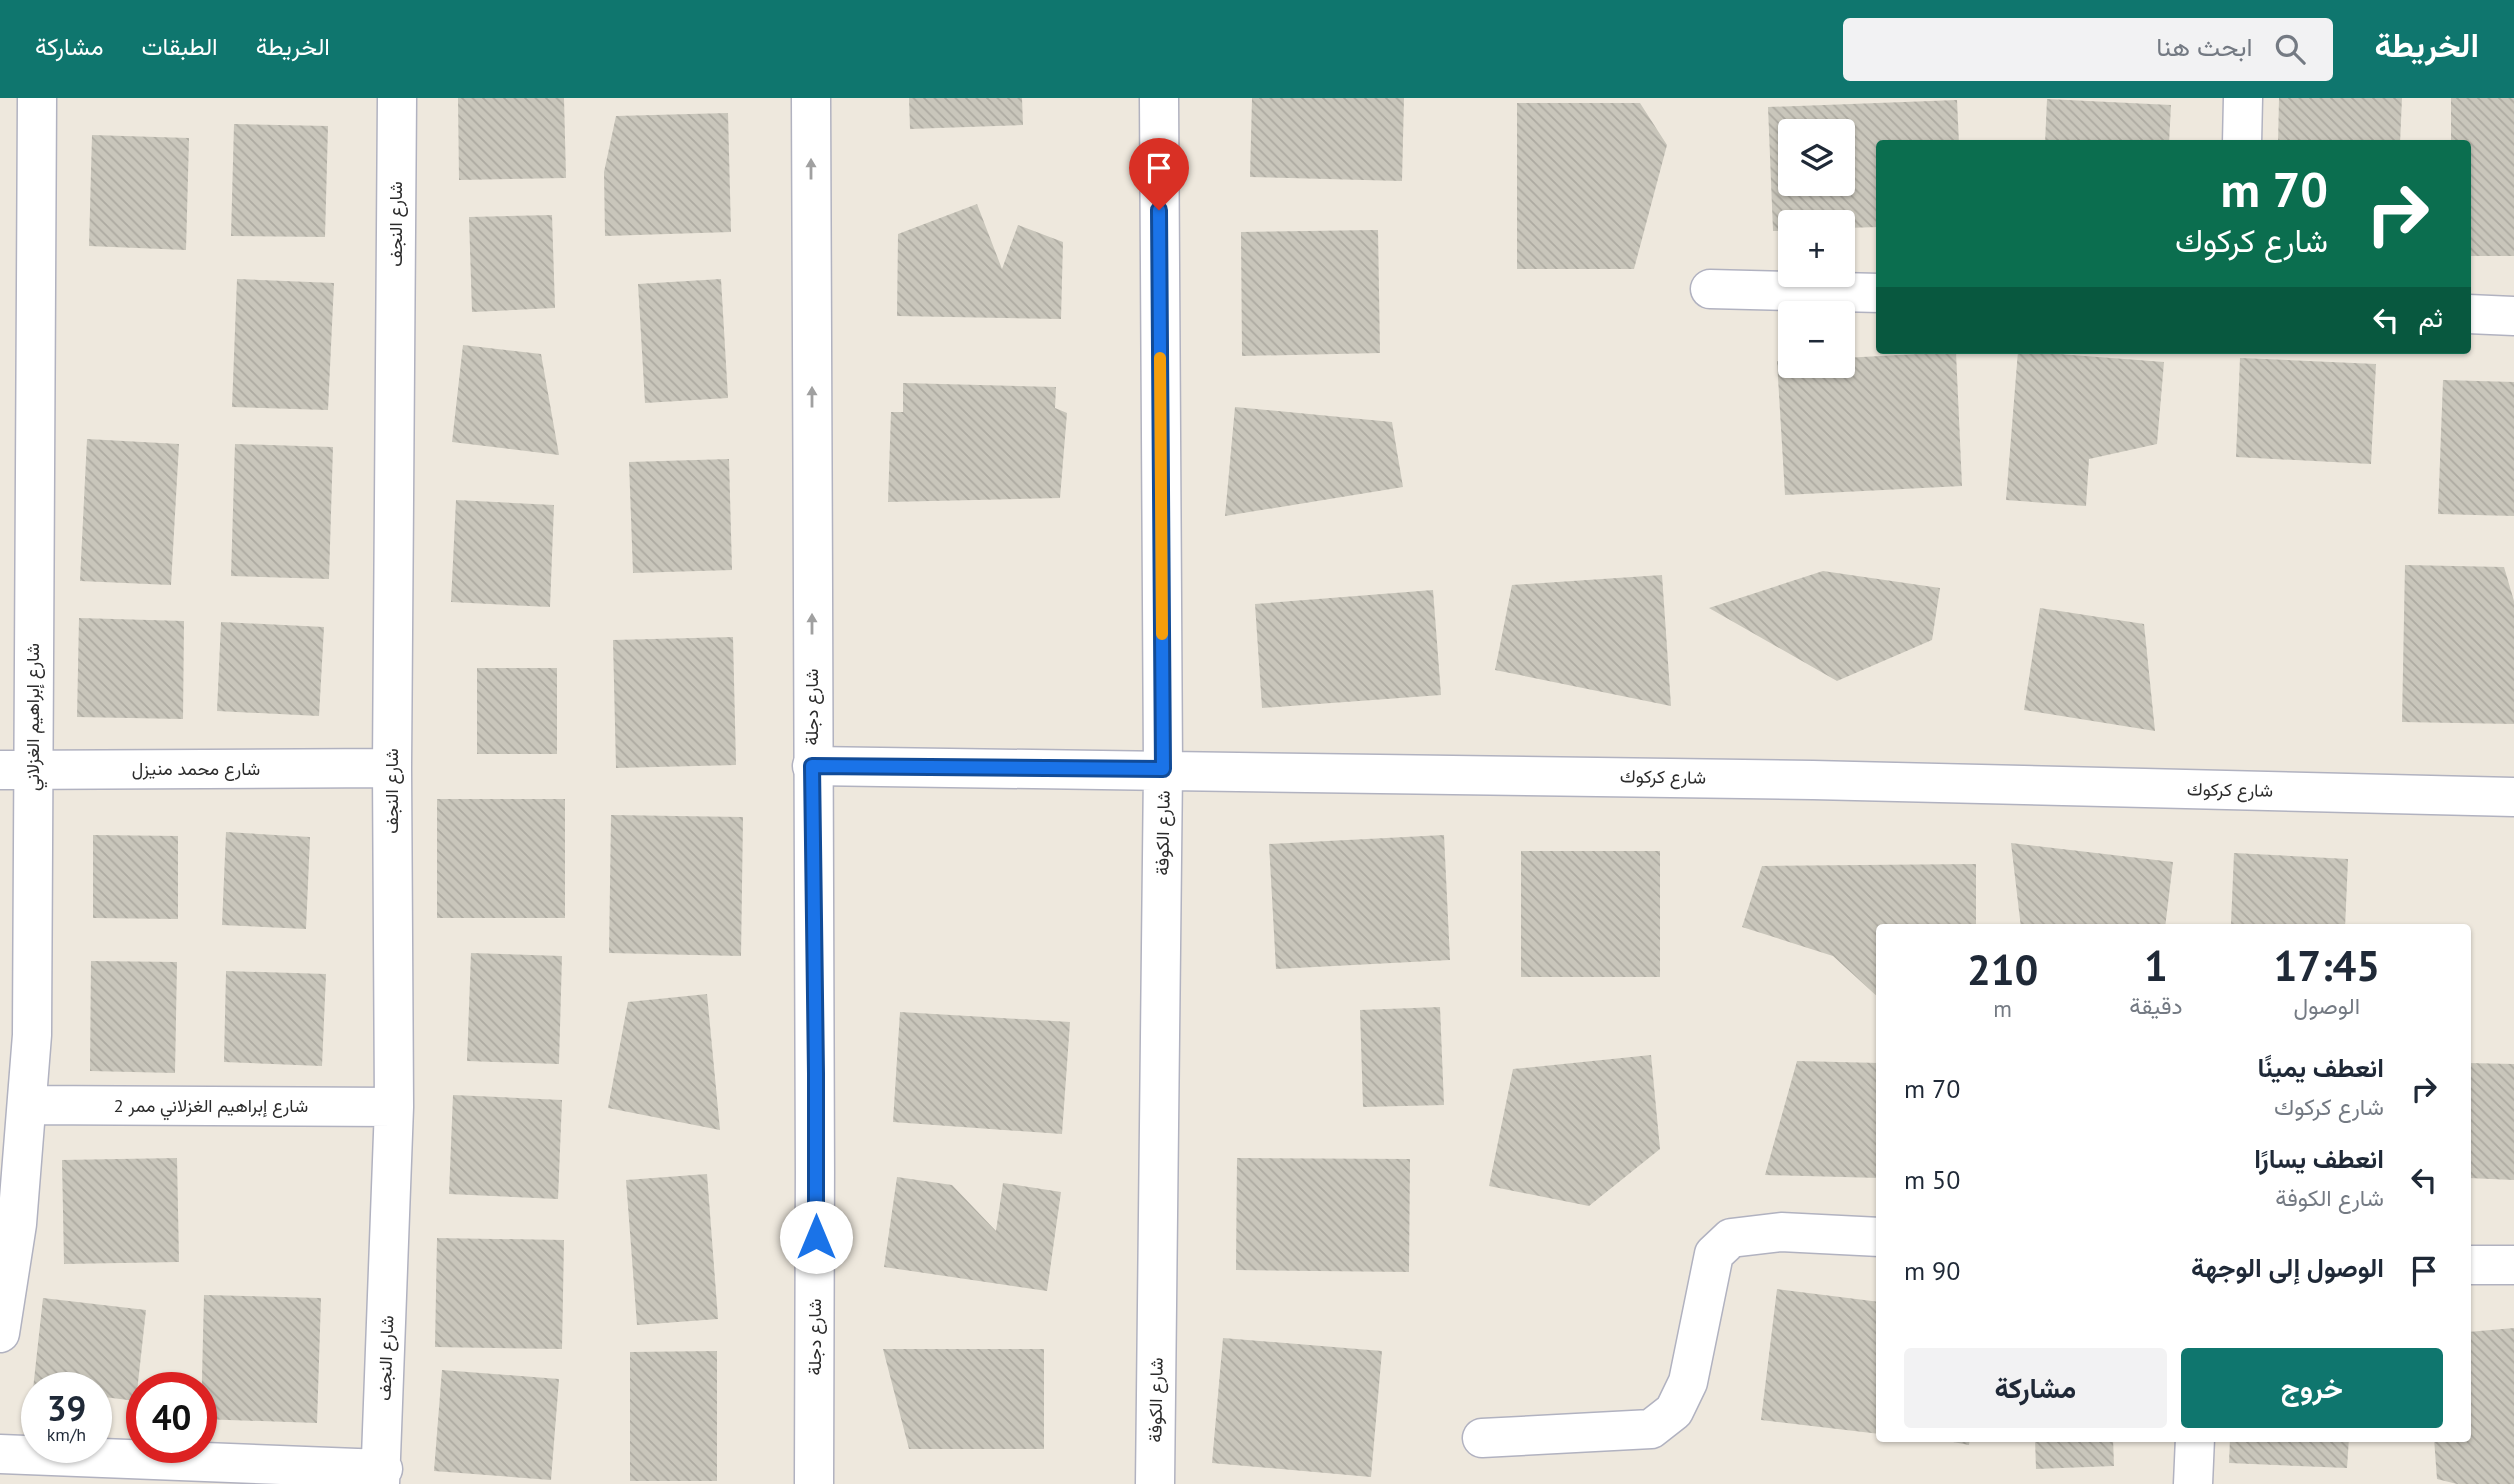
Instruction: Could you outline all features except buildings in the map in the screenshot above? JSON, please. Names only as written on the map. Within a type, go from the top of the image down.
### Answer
[{"type":"street","name":"شارع إبراهيم الغزلاني","points":[[0,1333],[17,1224],[32,1035],[16,770],[37,98]]},
{"type":"street","name":"شارع النجف","points":[[382,1477],[394,1107],[392,768],[397,98]]},
{"type":"street","name":"شارع دجلة","points":[[811,98],[812,766],[816,1073],[814,1484]]},
{"type":"street","name":"شارع الكوفة","points":[[1155,1484],[1163,769],[1158,98]]},
{"type":"street","points":[[2242,140],[2243,98]]},
{"type":"street","points":[[1710,289],[1876,293]]},
{"type":"street","points":[[2471,314],[2514,316]]},
{"type":"street","name":"شارع كركوك","points":[[812,766],[1813,780],[2514,797]]},
{"type":"street","name":"شارع محمد منيزل","points":[[16,770],[392,768]]},
{"type":"street","name":"شارع إبراهيم الغزلاني ممر 2","points":[[28,1105],[394,1107]]},
{"type":"street","points":[[1482,1438],[1651,1429],[1674,1411],[1688,1382],[1714,1254],[1731,1238],[1781,1233],[1876,1237]]},
{"type":"street","points":[[2471,1265],[2514,1265]]},
{"type":"street","points":[[2193,1484],[2194,1442]]},
{"type":"street","points":[[0,1454],[382,1477]]},
{"type":"slow traffic","points":[[1160,358],[1162,634]]},
{"type":"route","points":[[816,1237],[812,766],[1163,769],[1159,210]]}]
